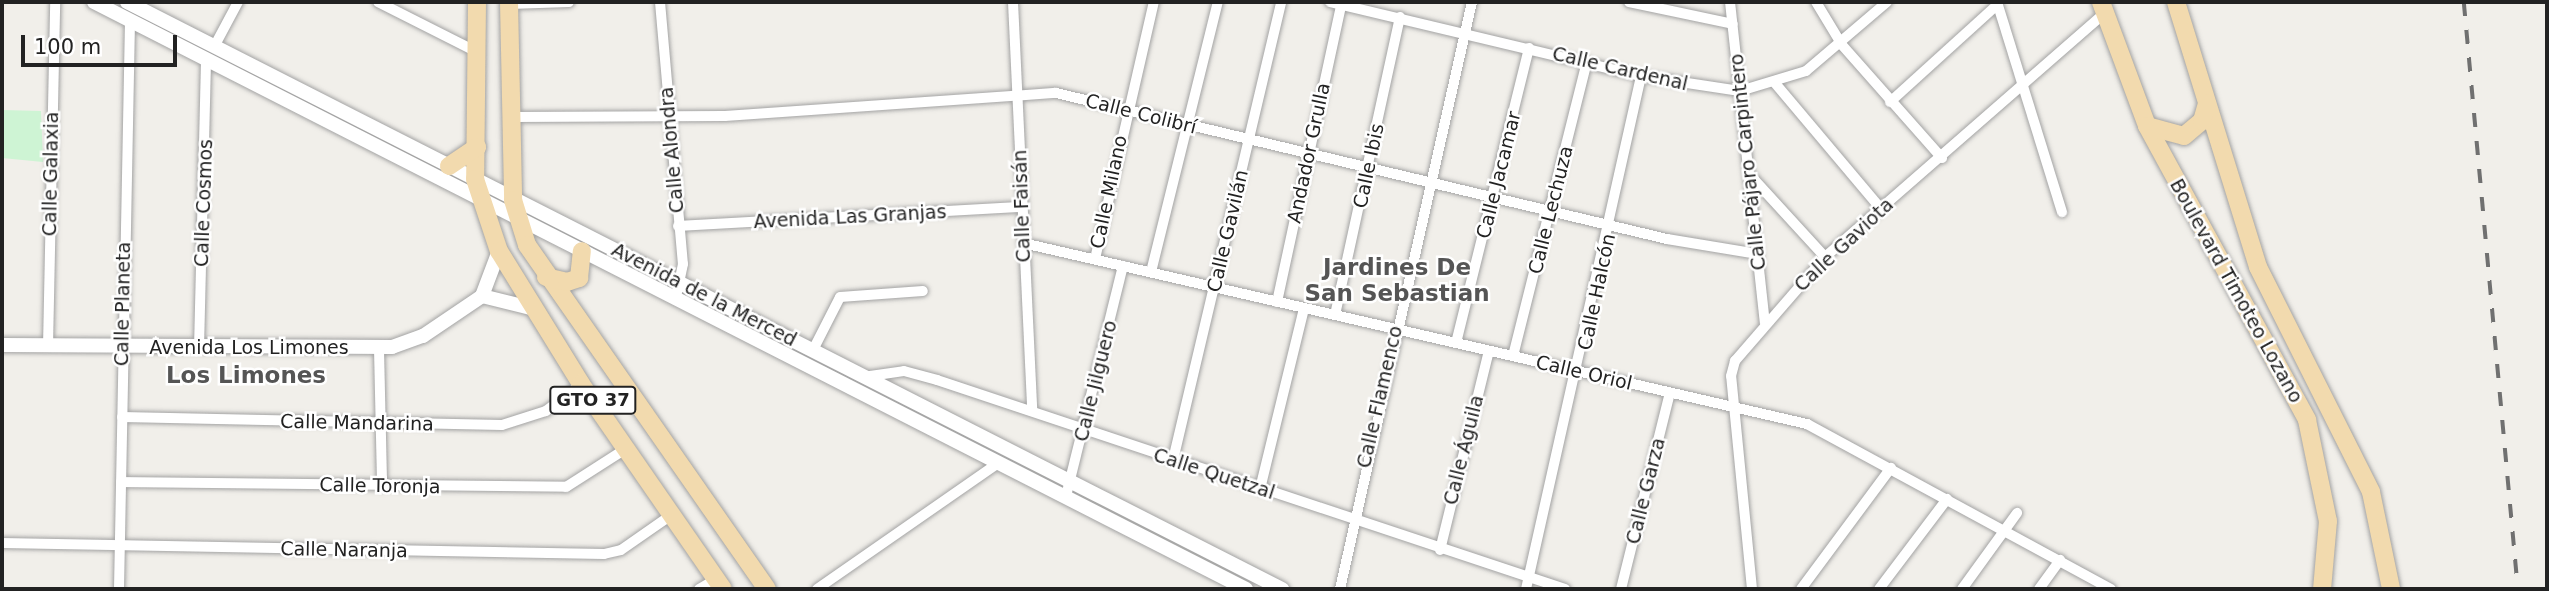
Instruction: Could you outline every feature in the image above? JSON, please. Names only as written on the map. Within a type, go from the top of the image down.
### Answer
[{"type":"main road","name":"GTO 37","points":[[477,2],[475,179],[499,251],[531,308],[580,384],[674,513],[720,584]]},
{"type":"main road","name":"Boulevard Timoteo Lozano","points":[[2176,2],[2258,267],[2371,492],[2391,589]]},
{"type":"main road","name":"GTO 37","points":[[509,3],[515,208],[546,277],[767,589]]},
{"type":"main road","name":"Boulevard Timoteo Lozano","points":[[2102,8],[2147,126],[2307,421],[2328,521],[2322,589]]},
{"type":"main road","points":[[2147,126],[2184,136],[2202,121],[2207,104]]},
{"type":"main road","points":[[449,166],[477,147]]},
{"type":"main road","points":[[546,277],[567,282],[579,278],[582,251]]},
{"type":"street","name":"Calle Galaxia","points":[[48,346],[55,2]]},
{"type":"street","name":"Avenida de la Merced","points":[[94,2],[210,52],[475,179],[582,251],[998,463],[1069,489],[1282,589]]},
{"type":"street","name":"Avenida de la Merced","points":[[127,2],[210,52],[482,201],[515,208],[681,281],[1069,489],[1246,589]]},
{"type":"street","points":[[210,52],[238,2]]},
{"type":"street","points":[[378,2],[477,52]]},
{"type":"street","points":[[509,3],[569,2]]},
{"type":"street","name":"Calle Alondra","points":[[660,2],[681,281],[676,297]]},
{"type":"street","name":"Calle Faisán","points":[[1013,2],[1032,411]]},
{"type":"street","name":"Calle Milano","points":[[1095,259],[1126,109],[1154,2]]},
{"type":"street","points":[[1151,272],[1218,2]]},
{"type":"street","name":"Calle Gavilán","points":[[1173,460],[1281,2]]},
{"type":"street","name":"Calle Flamenco","points":[[1340,589],[1351,519],[1472,2]]},
{"type":"street","points":[[1629,2],[1733,24]]},
{"type":"street","name":"Calle Pájaro Carpintero","points":[[1730,2],[1765,323]]},
{"type":"street","points":[[1816,2],[1842,45],[1942,158]]},
{"type":"street","name":"Calle Cardenal","points":[[1335,3],[1641,76],[1740,91],[1774,83],[1842,45],[1887,2]]},
{"type":"street","name":"Andador Grulla","points":[[1277,302],[1309,152],[1335,3]]},
{"type":"street","points":[[1890,102],[1997,3],[2021,89],[2062,212]]},
{"type":"street","name":"Calle Gaviota","points":[[1752,589],[1732,369],[1765,323],[1825,257],[2021,89],[2102,8]]},
{"type":"street","name":"Calle Ibis","points":[[1335,315],[1400,17]]},
{"type":"street","name":"Calle Planeta","points":[[119,589],[130,19]]},
{"type":"street","name":"Calle Jacamar","points":[[1456,343],[1495,196],[1529,48]]},
{"type":"street","name":"Calle Cosmos","points":[[199,348],[210,52]]},
{"type":"street","name":"Calle Lechuza","points":[[1513,356],[1553,209],[1587,62]]},
{"type":"street","name":"Calle Halcón","points":[[1528,584],[1579,372],[1641,76]]},
{"type":"street","points":[[1774,83],[1881,209]]},
{"type":"street","name":"Calle Colibrí","points":[[512,117],[856,110],[1056,93],[1188,126],[1758,254]]},
{"type":"street","points":[[1749,174],[1825,257]]},
{"type":"street","name":"Avenida Las Granjas","points":[[678,226],[1022,207]]},
{"type":"street","name":"Calle Oriol","points":[[1023,243],[1807,424],[2111,589]]},
{"type":"street","points":[[499,251],[482,296],[531,308]]},
{"type":"street","name":"Calle Jilguero","points":[[1069,489],[1123,266]]},
{"type":"street","points":[[813,350],[840,297],[923,291]]},
{"type":"street","name":"Avenida Los Limones","points":[[2,345],[379,349],[423,336],[482,296]]},
{"type":"street","points":[[1259,489],[1304,308]]},
{"type":"street","points":[[379,349],[382,486]]},
{"type":"street","name":"Calle Águila","points":[[1440,550],[1489,351]]},
{"type":"street","name":"Calle Quetzal","points":[[863,377],[904,371],[1032,411],[1351,519],[1528,584],[1565,589]]},
{"type":"street","name":"Calle Mandarina","points":[[122,416],[382,423],[520,423],[580,384]]},
{"type":"street","name":"Calle Garza","points":[[1621,589],[1670,393]]},
{"type":"street","name":"Calle Toronja","points":[[121,482],[566,487],[627,448]]},
{"type":"street","points":[[817,589],[998,463]]},
{"type":"street","points":[[1801,589],[1891,468]]},
{"type":"street","points":[[1879,589],[1947,499]]},
{"type":"street","name":"Calle Naranja","points":[[2,543],[604,554],[621,550],[674,513]]},
{"type":"street","points":[[1962,589],[2018,513]]},
{"type":"street","points":[[2039,589],[2060,560]]},
{"type":"street","points":[[699,589],[720,584]]},
{"type":"green space","points":[[2,110],[41,111],[43,162],[2,158]]},
{"type":"railway","points":[[2464,2],[2518,589]]},
{"type":"district","name":"Jardines De San Sebastian","points":[[1397,280]]},
{"type":"district","name":"Los Limones","points":[[246,375]]}]
